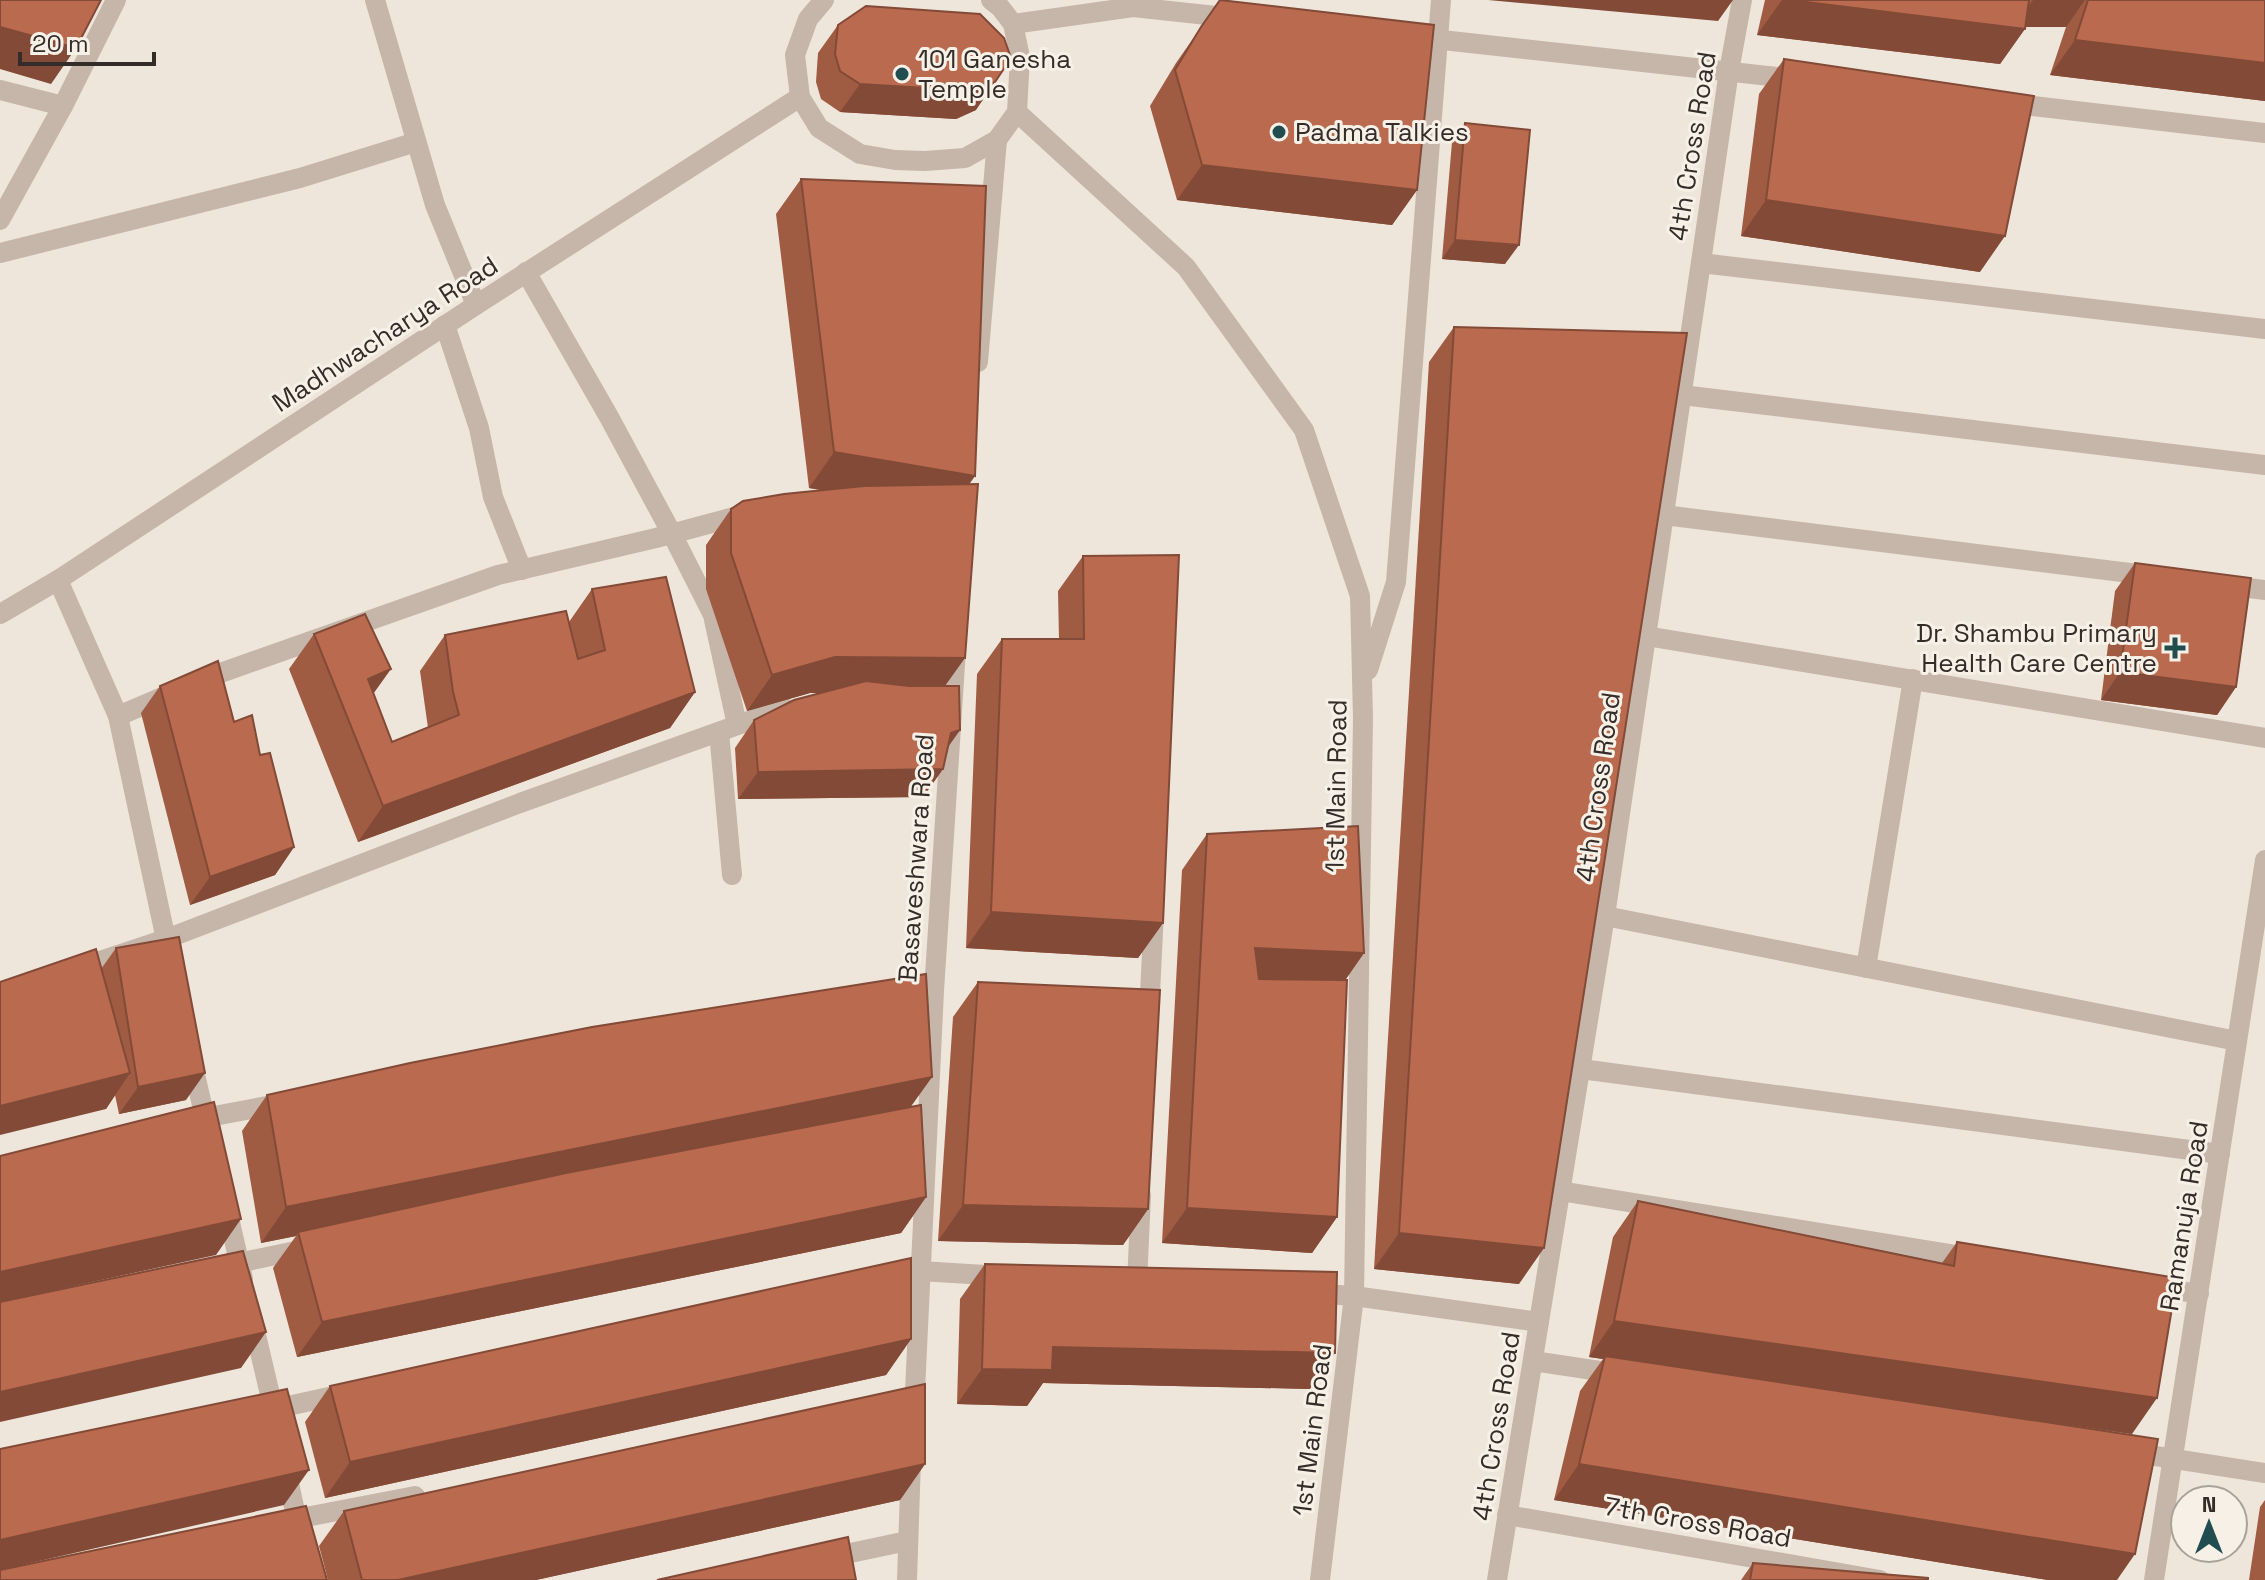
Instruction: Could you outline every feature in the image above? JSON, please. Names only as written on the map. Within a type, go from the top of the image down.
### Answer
[{"type":"street","points":[[0,220],[63,106],[116,0]]},
{"type":"street","points":[[375,0],[435,205],[476,305]]},
{"type":"street","points":[[824,0],[808,19],[795,55],[800,97],[819,128],[860,154],[925,161],[965,158],[997,140],[1017,112],[1020,57],[1013,24],[991,0]]},
{"type":"street","points":[[1363,685],[1396,582],[1441,0]]},
{"type":"street","name":"4th Cross Road","points":[[1497,1580],[1605,916],[1742,0]]},
{"type":"street","points":[[1013,24],[1133,7],[1254,20]]},
{"type":"street","points":[[1392,35],[1808,80]]},
{"type":"street","points":[[0,90],[63,106]]},
{"type":"street","name":"Madhwacharya Road","points":[[0,614],[58,580],[526,272],[800,97]]},
{"type":"street","points":[[1981,100],[2265,133]]},
{"type":"street","name":"1st Main Road","points":[[1017,112],[1186,267],[1304,430],[1360,596],[1363,685],[1354,1296],[1320,1580]]},
{"type":"street","points":[[976,388],[997,140]]},
{"type":"street","points":[[0,253],[300,178],[416,142]]},
{"type":"street","points":[[1701,263],[2265,329]]},
{"type":"street","points":[[526,272],[609,417],[713,615],[728,728],[732,875]]},
{"type":"street","points":[[445,325],[479,428],[493,497],[522,570]]},
{"type":"street","points":[[1682,395],[2265,465]]},
{"type":"street","points":[[118,716],[226,671],[498,575],[672,534],[758,510],[773,510]]},
{"type":"street","points":[[1664,515],[2170,578]]},
{"type":"street","points":[[58,580],[118,716],[175,982]]},
{"type":"street","points":[[2202,582],[2265,590]]},
{"type":"street","points":[[1646,636],[2265,738]]},
{"type":"street","name":"Basaveshwara Road","points":[[907,1580],[912,1440],[906,1403],[920,1271],[919,1131],[926,992],[944,699],[957,637]]},
{"type":"street","points":[[1866,968],[1913,679]]},
{"type":"street","points":[[60,975],[166,939],[520,803],[811,699]]},
{"type":"street","name":"Ramanuja Road","points":[[2154,1580],[2265,860]]},
{"type":"street","points":[[1148,1033],[1155,892]]},
{"type":"street","points":[[1605,916],[2237,1041]]},
{"type":"street","points":[[187,1039],[212,1146]]},
{"type":"street","points":[[1581,1069],[2220,1154]]},
{"type":"street","points":[[175,1124],[298,1101]]},
{"type":"street","points":[[1137,1283],[1142,1173]]},
{"type":"street","points":[[222,1190],[310,1580]]},
{"type":"street","points":[[1560,1191],[1996,1261]]},
{"type":"street","points":[[210,1269],[331,1244]]},
{"type":"street","points":[[874,1281],[920,1271],[1028,1277]]},
{"type":"street","points":[[2136,1284],[2199,1294]]},
{"type":"street","points":[[1292,1292],[1354,1296],[1539,1322]]},
{"type":"street","points":[[1533,1361],[1642,1378]]},
{"type":"street","points":[[243,1415],[366,1389]]},
{"type":"street","points":[[2111,1449],[2265,1473]]},
{"type":"street","points":[[267,1526],[436,1492]]},
{"type":"street","name":"7th Cross Road","points":[[1507,1515],[1880,1580]]},
{"type":"street","points":[[815,1561],[907,1541]]},
{"type":"building","points":[[0,0],[101,0],[76,48],[0,27]]},
{"type":"building","name":"Padma Talkies","points":[[1220,0],[1434,25],[1417,190],[1202,165],[1175,70]]},
{"type":"building","points":[[1790,0],[2029,0],[2025,29]]},
{"type":"building","points":[[2088,0],[2265,0],[2265,63],[2075,40]]},
{"type":"building","points":[[866,6],[980,14],[1004,38],[1011,58],[995,82],[975,91],[860,84],[840,71],[835,54],[838,25]]},
{"type":"building","points":[[1784,59],[2034,96],[2005,236],[1766,200]]},
{"type":"building","points":[[1465,123],[1530,130],[1519,245],[1455,240]]},
{"type":"building","points":[[801,179],[986,186],[975,476],[834,452]]},
{"type":"building","points":[[1454,327],[1687,333],[1544,1248],[1399,1233]]},
{"type":"building","points":[[978,484],[965,658],[835,657],[772,675],[731,553],[731,509],[743,501],[784,494],[864,486]]},
{"type":"building","points":[[1179,555],[1163,923],[991,912],[1002,639],[1084,639],[1083,556]]},
{"type":"building","points":[[2135,563],[2251,578],[2236,687],[2120,672]]},
{"type":"building","points":[[666,577],[695,692],[383,806],[314,634],[365,614],[391,669],[368,679],[392,742],[459,715],[445,635],[566,611],[578,659],[605,650],[592,589]]},
{"type":"building","points":[[218,661],[234,722],[252,715],[260,755],[270,753],[294,847],[210,877],[160,686]]},
{"type":"building","points":[[866,681],[909,686],[959,686],[960,730],[951,733],[943,769],[758,772],[754,720],[794,700]]},
{"type":"building","points":[[1358,826],[1364,953],[1255,948],[1259,979],[1347,980],[1337,1217],[1187,1208],[1207,834]]},
{"type":"building","points":[[179,937],[205,1073],[138,1087],[116,948]]},
{"type":"building","points":[[96,949],[130,1073],[0,1106],[0,982]]},
{"type":"building","points":[[926,974],[932,1077],[286,1207],[267,1095],[592,1027]]},
{"type":"building","points":[[978,982],[1160,990],[1148,1209],[963,1205]]},
{"type":"building","points":[[214,1102],[241,1219],[0,1272],[0,1156]]},
{"type":"building","points":[[921,1105],[926,1197],[322,1322],[298,1232],[566,1173]]},
{"type":"building","points":[[1638,1201],[1954,1266],[1957,1242],[2177,1278],[2157,1398],[1614,1321]]},
{"type":"building","points":[[243,1251],[266,1332],[0,1392],[0,1302]]},
{"type":"building","points":[[911,1258],[911,1339],[350,1462],[330,1386]]},
{"type":"building","points":[[985,1264],[1337,1272],[1335,1353],[1053,1347],[1052,1370],[982,1369]]},
{"type":"building","points":[[1605,1356],[2158,1439],[2135,1554],[1579,1464]]},
{"type":"building","points":[[925,1384],[925,1464],[398,1580],[362,1580],[344,1511]]},
{"type":"building","points":[[287,1389],[309,1470],[0,1540],[0,1449]]},
{"type":"building","points":[[306,1506],[327,1580],[0,1580],[0,1570]]},
{"type":"building","points":[[848,1537],[856,1580],[657,1580]]},
{"type":"building","points":[[1753,1563],[1928,1578],[1928,1580],[1750,1580]]},
{"type":"place","name":"101 Ganesha Temple","points":[[902,74]]},
{"type":"place","name":"Padma Talkies","points":[[1279,132]]},
{"type":"place","name":"Dr. Shambu Primary Health Care Centre","points":[[2175,648]]}]
